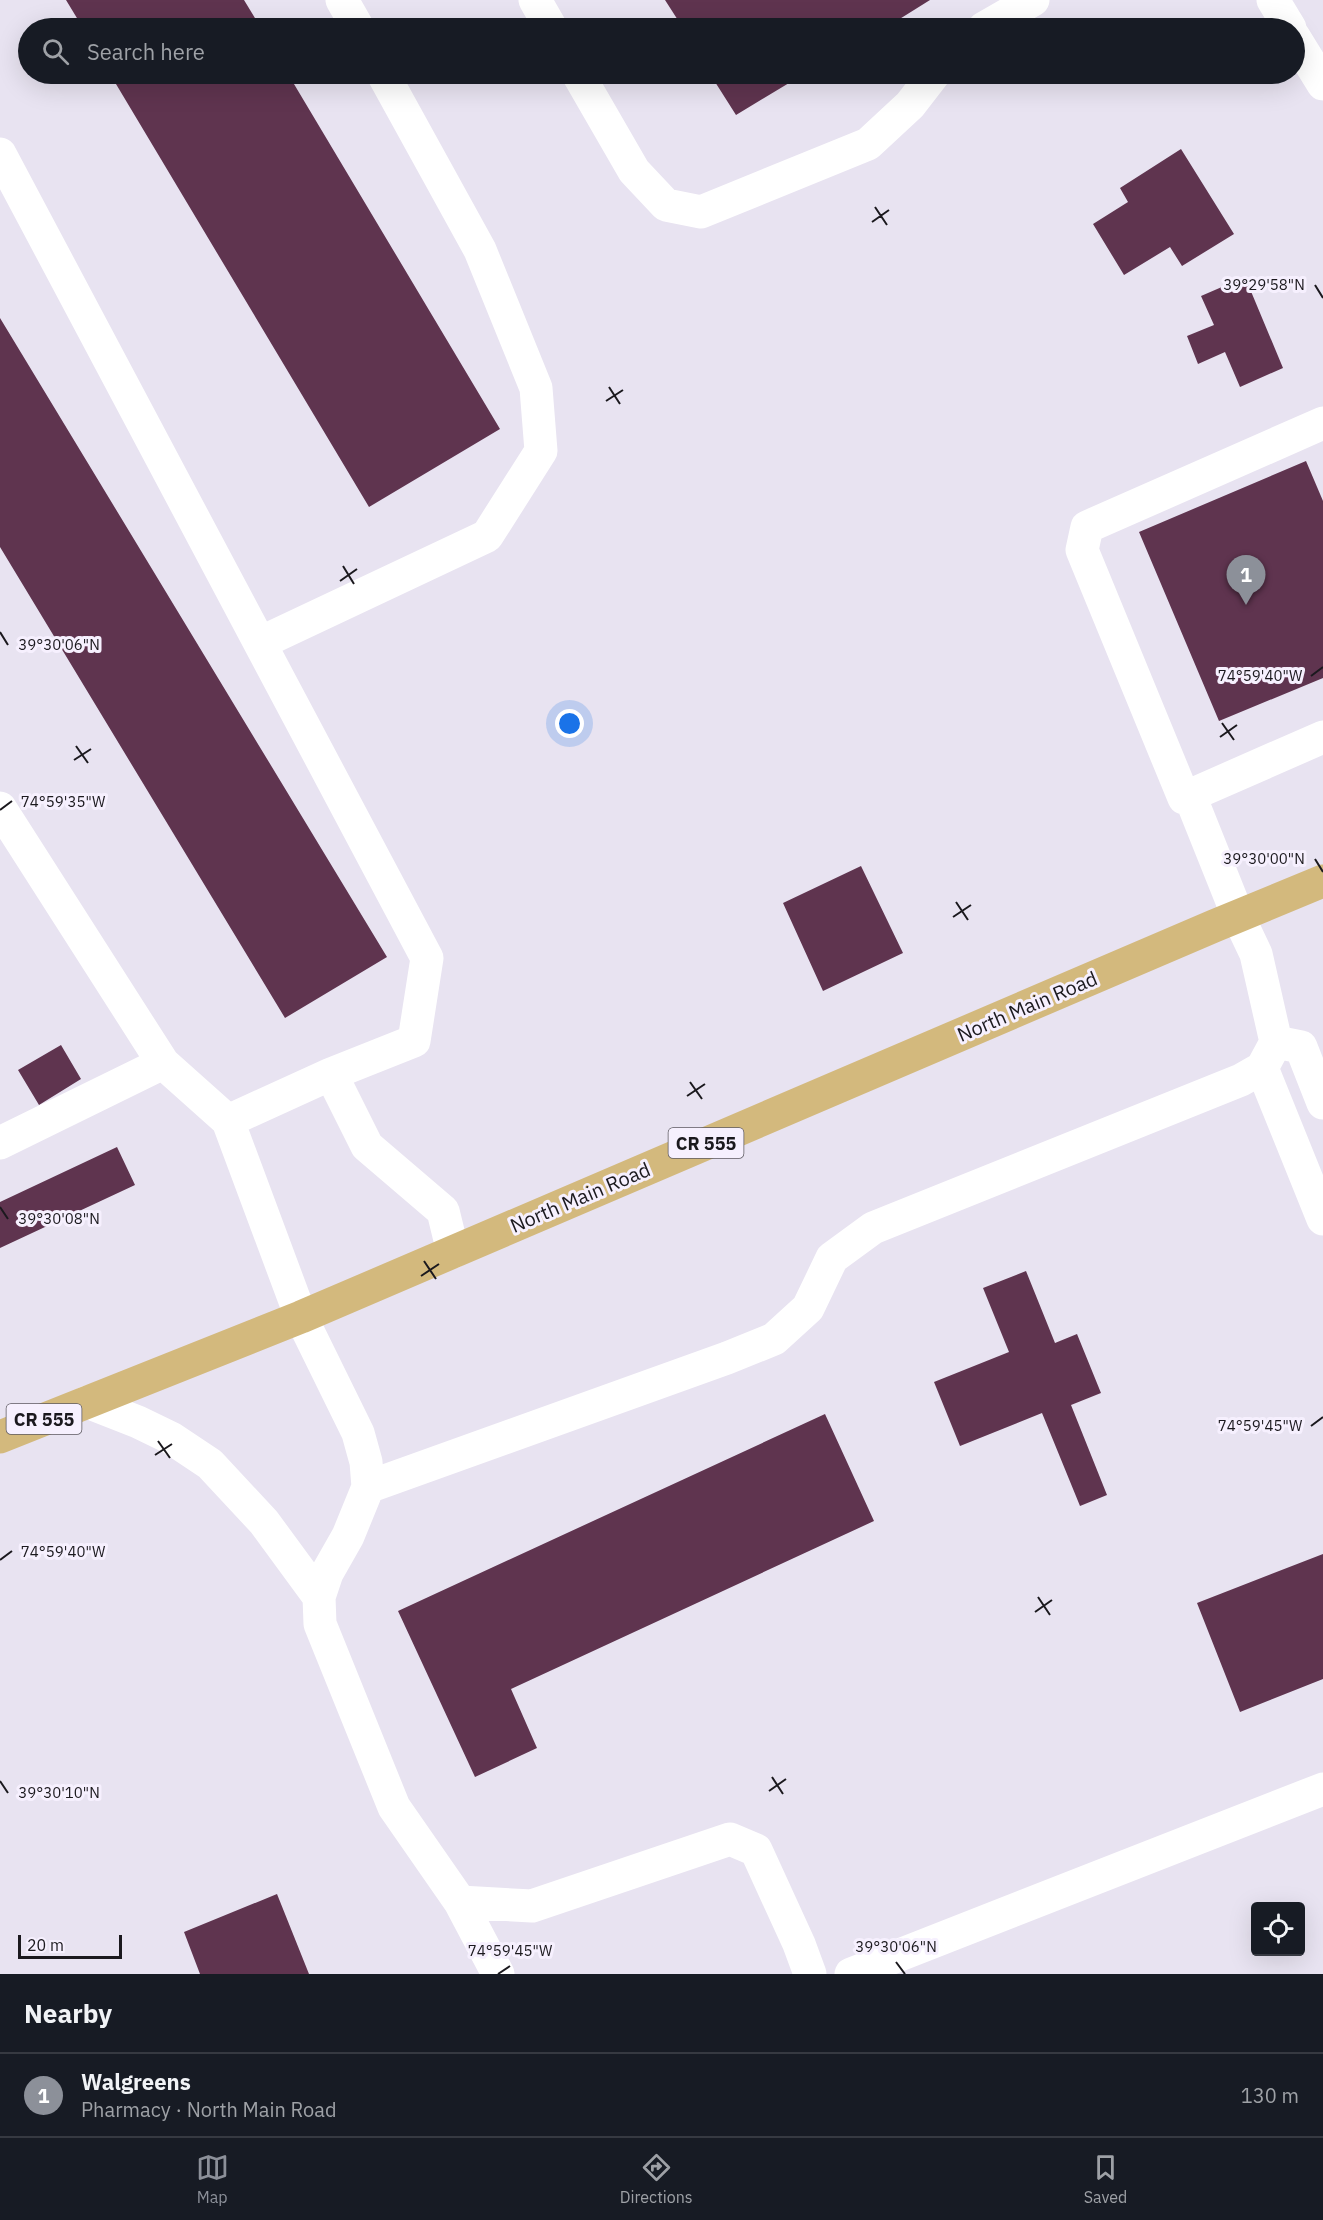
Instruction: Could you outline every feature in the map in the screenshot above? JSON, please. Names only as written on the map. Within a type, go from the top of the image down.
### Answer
[{"type":"main road","name":"North Main Road","points":[[0,1437],[301,1317],[1238,915],[1323,881]]},
{"type":"street","points":[[342,0],[352,18]]},
{"type":"street","points":[[535,0],[545,18]]},
{"type":"street","points":[[1001,18],[1032,0]]},
{"type":"street","points":[[1273,0],[1284,18]]},
{"type":"street","points":[[1305,55],[1323,84]]},
{"type":"street","points":[[260,643],[487,536],[541,451],[536,388],[480,250],[388,84]]},
{"type":"street","points":[[584,84],[634,171],[666,206],[701,212],[868,144],[910,105],[926,84]]},
{"type":"street","points":[[0,154],[428,958],[414,1041],[331,1074],[228,1121]]},
{"type":"street","points":[[1323,423],[1087,528],[1082,550],[1184,798],[1323,737]]},
{"type":"street","points":[[1190,796],[1256,954],[1269,1055],[1323,1219]]},
{"type":"street","points":[[0,808],[163,1063],[228,1121],[301,1317],[358,1433],[366,1462],[368,1487],[348,1536],[327,1573],[319,1597],[320,1624],[394,1807],[460,1902],[498,1974]]},
{"type":"street","points":[[368,1487],[774,1339],[808,1308],[832,1258],[873,1228],[1241,1080],[1269,1055],[1301,1047],[1323,1103]]},
{"type":"street","points":[[0,1143],[163,1063]]},
{"type":"street","points":[[331,1074],[367,1146],[443,1211],[453,1252]]},
{"type":"street","points":[[87,1402],[171,1438],[210,1464],[264,1522],[319,1597]]},
{"type":"street","points":[[851,1974],[1323,1789]]},
{"type":"street","points":[[460,1902],[532,1906],[730,1839],[756,1850],[799,1944],[810,1974]]},
{"type":"building","points":[[66,0],[244,0],[255,18],[77,18]]},
{"type":"building","points":[[665,0],[930,0],[901,18],[677,18]]},
{"type":"building","points":[[116,84],[294,84],[500,429],[369,507]]},
{"type":"building","points":[[716,84],[787,84],[736,115]]},
{"type":"building","points":[[1181,149],[1234,234],[1182,266],[1170,247],[1124,275],[1093,224],[1128,202],[1120,188]]},
{"type":"building","points":[[1245,277],[1283,368],[1240,387],[1225,352],[1198,364],[1187,336],[1214,325],[1201,296]]},
{"type":"building","points":[[0,318],[387,957],[285,1018],[0,547]]},
{"type":"building","points":[[1306,461],[1323,501],[1323,678],[1219,721],[1139,532]]},
{"type":"building","points":[[861,866],[903,953],[823,991],[783,903]]},
{"type":"building","points":[[61,1045],[81,1079],[39,1105],[18,1070]]},
{"type":"building","points":[[117,1147],[135,1185],[0,1248],[0,1202]]},
{"type":"building","points":[[1026,1271],[1055,1343],[1077,1334],[1101,1393],[1071,1405],[1107,1495],[1080,1506],[1042,1413],[960,1446],[934,1382],[1009,1352],[983,1288]]},
{"type":"building","points":[[825,1414],[874,1521],[511,1689],[537,1748],[475,1777],[398,1611]]},
{"type":"building","points":[[1323,1554],[1323,1679],[1240,1712],[1197,1603]]},
{"type":"building","points":[[277,1894],[309,1974],[200,1974],[184,1932]]},
{"type":"place","name":"Walgreens","points":[[1246,605]]}]
